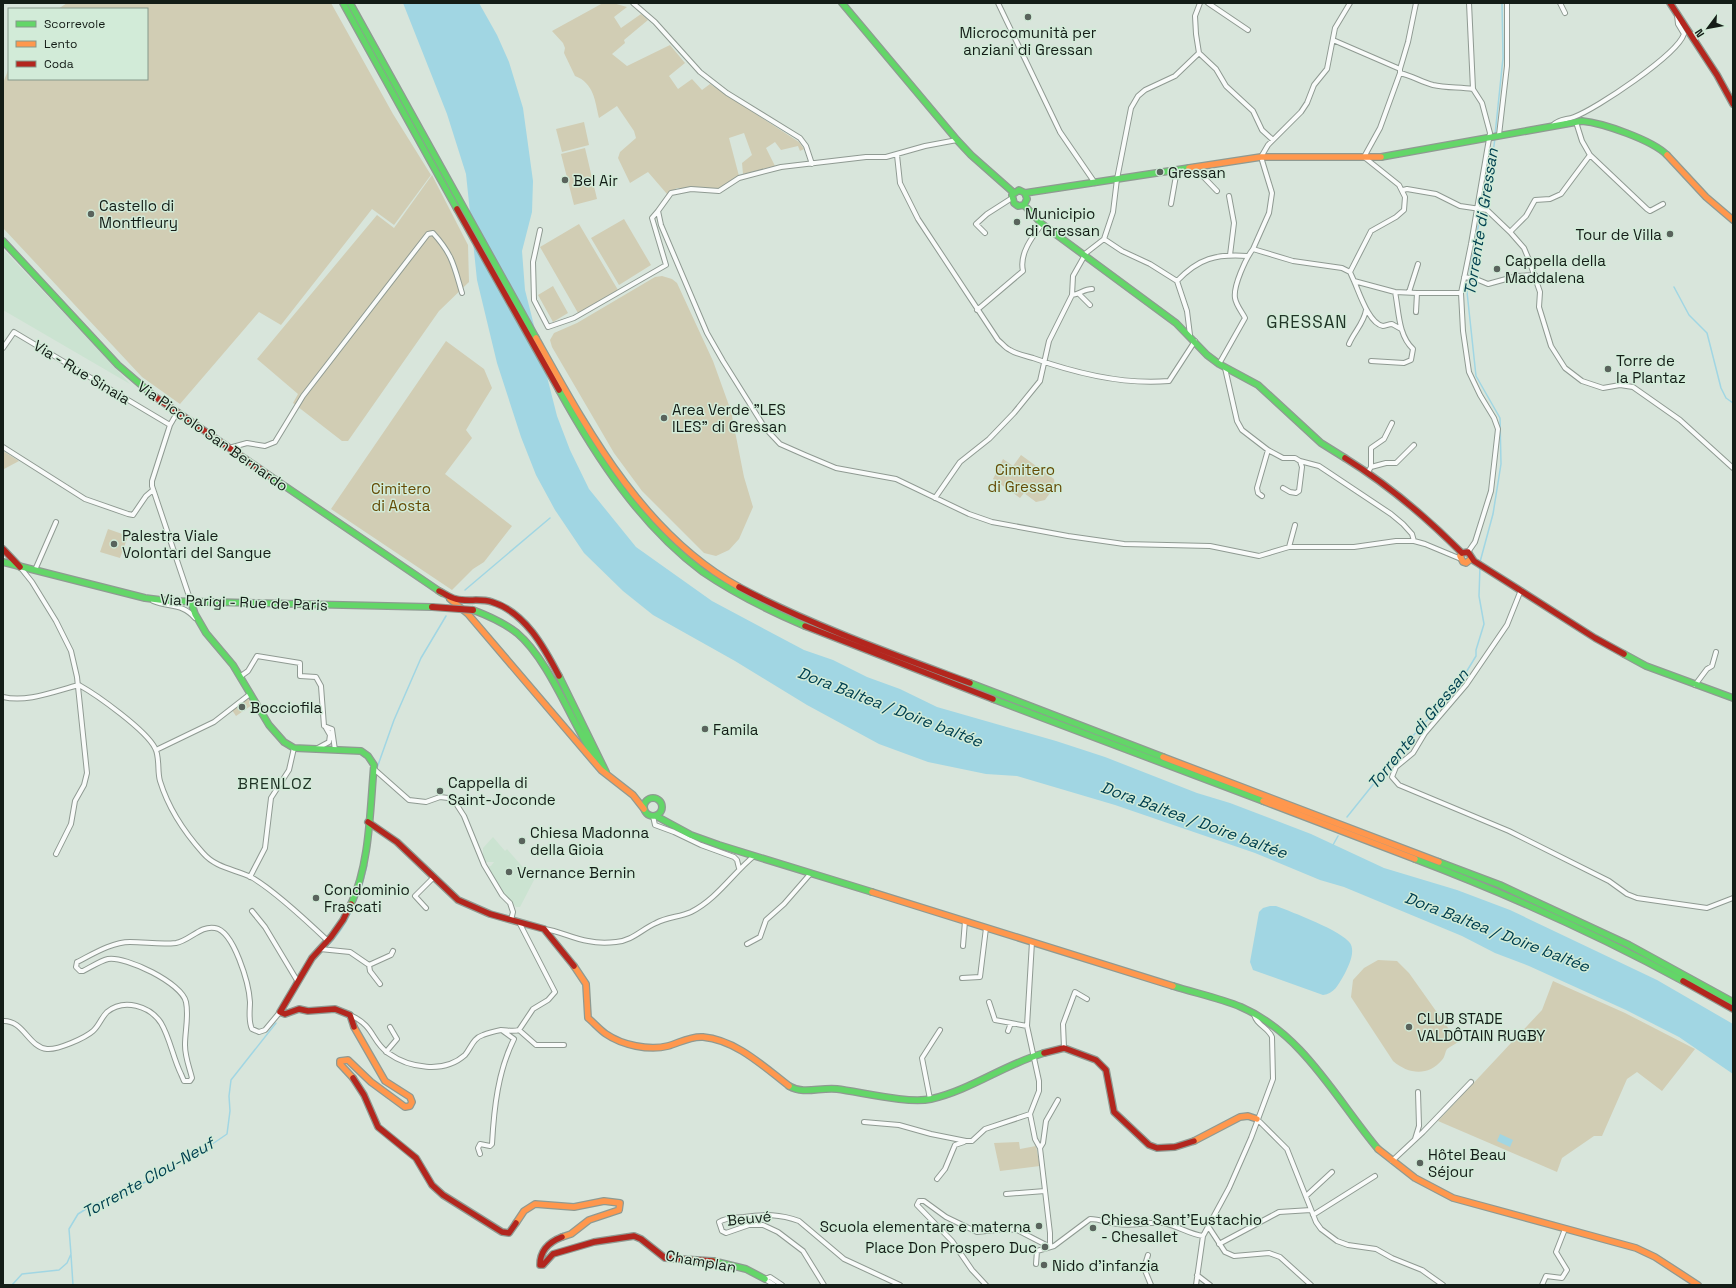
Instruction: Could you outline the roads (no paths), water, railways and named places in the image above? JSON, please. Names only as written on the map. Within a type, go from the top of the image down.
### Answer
[{"type":"main road","points":[[343,3],[565,390],[608,461],[645,508],[690,554],[737,586],[773,605],[837,632],[1500,885],[1629,945],[1733,1002]]},
{"type":"main road","points":[[350,3],[409,116],[569,409],[622,490],[662,535],[692,563],[736,593],[774,614],[830,637],[1491,888],[1536,907],[1624,950],[1733,1009]]},
{"type":"main road","points":[[843,3],[957,140],[1013,196],[1016,205],[1024,205],[1042,224],[1176,323],[1219,364],[1258,385],[1321,444],[1370,469],[1446,537],[1464,555],[1466,563],[1471,559]]},
{"type":"main road","points":[[1670,3],[1677,16],[1717,75],[1733,104]]},
{"type":"main road","points":[[1013,196],[1019,190],[1025,193],[1261,157],[1383,157],[1576,122],[1595,122],[1653,144],[1662,150],[1706,197],[1733,220]]},
{"type":"main road","points":[[1024,205],[1027,199],[1025,193]]},
{"type":"main road","name":"Via Piccolo San Bernardo","points":[[3,242],[118,365],[135,381],[177,413],[439,591],[468,614],[586,754],[609,776]]},
{"type":"main road","points":[[3,549],[20,567]]},
{"type":"main road","points":[[1464,555],[1471,555],[1471,559],[1489,572],[1521,590],[1595,638],[1646,666],[1733,698]]},
{"type":"main road","name":"Via Parigi - Rue de Paris","points":[[3,562],[145,598],[191,602],[432,607],[473,610],[500,620],[528,643],[540,660],[583,740],[609,776]]},
{"type":"main road","points":[[439,591],[456,599],[483,600],[497,604],[514,614],[529,626],[549,656],[609,776],[633,795],[647,813],[704,840],[1221,1000],[1254,1014],[1280,1032],[1299,1049],[1368,1137],[1392,1161],[1431,1188],[1454,1198],[1636,1248],[1698,1285]]},
{"type":"main road","points":[[460,607],[460,603],[464,599]]},
{"type":"main road","points":[[191,602],[195,618],[241,676],[259,710],[284,743],[294,748],[361,751],[373,762],[374,769],[370,823],[364,865],[357,892],[346,916],[298,982],[280,1012],[285,1014],[299,1009],[319,1010],[335,1008],[350,1015]]},
{"type":"main road","points":[[633,795],[659,800],[662,808],[673,824]]},
{"type":"main road","points":[[644,809],[645,802],[649,799]]},
{"type":"main road","points":[[654,816],[660,813],[662,808]]},
{"type":"main road","points":[[370,823],[397,842],[458,900],[490,914],[512,920],[520,924],[544,929],[576,968],[586,984],[588,1018],[606,1034],[616,1039],[651,1048],[667,1046],[689,1038],[722,1041],[752,1057],[779,1080],[797,1090],[834,1089],[915,1100],[930,1099],[963,1089],[1033,1058],[1064,1048],[1096,1060],[1102,1065],[1106,1070],[1114,1112],[1149,1145],[1175,1147],[1197,1140],[1240,1117],[1248,1116],[1258,1119]]},
{"type":"main road","name":"Champlan","points":[[350,1015],[352,1023],[385,1080],[410,1097],[412,1102],[410,1106],[405,1107],[371,1082],[348,1060],[343,1060],[340,1064],[361,1090],[378,1127],[416,1158],[432,1185],[443,1195],[502,1232],[509,1232],[525,1211],[531,1206],[538,1204],[573,1207],[618,1202],[621,1205],[619,1210],[589,1220],[571,1234],[552,1241],[547,1245],[539,1264],[543,1265],[553,1254],[594,1242],[634,1236],[641,1239],[664,1258],[705,1260],[727,1264],[746,1270],[765,1279]]},
{"type":"street","points":[[633,3],[655,22],[700,72],[727,93],[800,138],[806,146],[812,164]]},
{"type":"street","points":[[998,3],[1060,132],[1095,183]]},
{"type":"street","points":[[1200,3],[1195,16],[1199,53],[1216,69],[1226,86],[1253,111],[1262,130],[1273,140]]},
{"type":"street","points":[[1208,3],[1248,30]]},
{"type":"street","points":[[1219,364],[1245,318],[1235,298],[1239,280],[1247,256],[1253,249],[1269,213],[1272,193],[1261,157],[1268,145],[1301,112],[1307,103],[1314,85],[1327,69],[1335,28],[1350,3]]},
{"type":"street","points":[[1350,272],[1371,231],[1396,217],[1404,210],[1405,197],[1403,190],[1399,185],[1364,157],[1380,128],[1400,71],[1416,3]]},
{"type":"street","points":[[658,210],[661,225],[707,333],[765,428],[780,444],[836,468],[896,479],[970,514],[992,522],[1124,544],[1210,546],[1259,556],[1289,547],[1354,547],[1396,541],[1414,541],[1464,555],[1475,542],[1492,492],[1498,429],[1494,418],[1480,395],[1469,372],[1461,293],[1478,208],[1490,133],[1482,103],[1474,89],[1470,3]]},
{"type":"street","points":[[1499,135],[1507,66],[1507,3]]},
{"type":"street","points":[[1560,3],[1564,13]]},
{"type":"street","points":[[1552,126],[1558,121],[1574,117],[1596,104],[1642,74],[1670,53],[1679,44],[1684,34],[1678,24],[1677,16]]},
{"type":"street","points":[[1333,40],[1430,84],[1446,88],[1474,89]]},
{"type":"street","points":[[935,498],[960,462],[989,440],[1014,414],[1040,381],[1049,341],[1072,295],[1073,276],[1084,256],[1104,239],[1113,212],[1117,179],[1131,108],[1138,96],[1145,90],[1175,76],[1199,53]]},
{"type":"street","points":[[1576,122],[1582,141],[1590,155],[1647,210],[1650,211],[1663,204]]},
{"type":"street","points":[[540,230],[533,262],[534,300],[548,327],[574,318],[666,265],[652,218],[671,192],[691,189],[719,191],[739,178],[781,167],[897,155],[925,146],[957,140]]},
{"type":"street","points":[[897,155],[900,183],[918,219],[929,238],[950,266],[977,310],[998,340],[1009,350],[1045,362],[1121,380],[1151,383],[1169,381],[1195,341]]},
{"type":"street","points":[[1510,232],[1526,216],[1535,200],[1550,200],[1561,194],[1590,155]]},
{"type":"street","points":[[1194,167],[1217,191]]},
{"type":"street","points":[[1170,204],[1177,170]]},
{"type":"street","points":[[1403,190],[1407,189],[1436,194],[1460,206],[1487,210],[1524,248],[1540,292],[1539,307],[1551,346],[1565,368],[1582,381],[1603,388],[1620,385],[1633,387],[1680,420],[1733,468]]},
{"type":"street","points":[[985,233],[976,224],[987,214],[1013,196]]},
{"type":"street","points":[[1229,196],[1234,223],[1230,255]]},
{"type":"street","points":[[977,310],[1023,271],[1022,265],[1029,240],[1042,224]]},
{"type":"street","points":[[229,448],[247,443],[265,446],[275,442],[303,396],[428,234],[432,234],[446,248],[453,261],[462,294]]},
{"type":"street","points":[[1104,239],[1122,251],[1150,264],[1177,281],[1187,311],[1190,335]]},
{"type":"street","points":[[1253,249],[1293,261],[1342,268],[1350,272],[1366,310],[1376,324],[1383,326],[1392,324],[1401,329]]},
{"type":"street","points":[[1177,281],[1201,261],[1230,255],[1247,256]]},
{"type":"street","points":[[1409,292],[1418,264]]},
{"type":"street","points":[[1464,278],[1476,279],[1488,284],[1517,276],[1535,275]]},
{"type":"street","points":[[1354,281],[1395,292],[1461,293]]},
{"type":"street","points":[[1072,295],[1079,294],[1086,289],[1092,289]]},
{"type":"street","points":[[1371,361],[1404,363],[1411,360],[1413,349],[1406,342],[1401,329],[1395,292]]},
{"type":"street","points":[[1416,312],[1417,293]]},
{"type":"street","points":[[1079,294],[1090,305]]},
{"type":"street","points":[[1350,344],[1354,334],[1365,318],[1366,310]]},
{"type":"street","name":"Via - Rue Sinaia","points":[[3,348],[14,332],[170,425]]},
{"type":"street","points":[[1225,368],[1237,421],[1242,430],[1268,450],[1283,458],[1295,458],[1300,461],[1319,466],[1361,493],[1403,524],[1412,534],[1414,541]]},
{"type":"street","points":[[177,413],[170,425],[152,481],[153,490],[191,602]]},
{"type":"street","points":[[1392,423],[1384,439],[1371,448],[1370,469],[1386,463],[1396,463],[1414,445]]},
{"type":"street","points":[[3,447],[85,499],[133,515],[146,496],[153,490]]},
{"type":"street","points":[[1262,496],[1258,493],[1257,488],[1268,450]]},
{"type":"street","points":[[1284,488],[1290,492],[1296,493],[1299,491],[1302,467],[1300,461]]},
{"type":"street","points":[[35,570],[56,522]]},
{"type":"street","points":[[1289,547],[1295,525]]},
{"type":"street","points":[[20,567],[32,582],[63,633],[71,651],[78,685],[86,779],[75,801],[71,824],[56,854]]},
{"type":"street","points":[[1521,590],[1506,625],[1483,657],[1466,685],[1425,733],[1413,753],[1396,767],[1392,777],[1399,785],[1509,831],[1609,881],[1627,894],[1637,898],[1698,908],[1707,908],[1733,898]]},
{"type":"street","points":[[145,598],[163,605],[179,606],[189,610],[195,618]]},
{"type":"street","points":[[1695,685],[1707,669],[1712,666],[1716,652]]},
{"type":"street","points":[[241,676],[248,671],[257,656],[300,662],[300,676],[316,677],[321,686],[324,726],[328,730],[329,742],[316,749]]},
{"type":"street","points":[[3,697],[14,700],[24,699],[78,685],[90,691],[150,739],[156,750],[160,781],[181,825],[203,853],[212,862],[250,877],[267,889],[328,941]]},
{"type":"street","points":[[156,750],[214,722],[250,694]]},
{"type":"street","points":[[324,726],[332,729],[335,750]]},
{"type":"street","points":[[250,877],[265,848],[271,798],[289,770],[294,748]]},
{"type":"street","points":[[374,769],[405,797],[413,802],[426,802],[440,797],[448,798],[455,802],[464,816],[484,866],[502,895],[510,903],[513,912],[512,920]]},
{"type":"street","points":[[654,816],[653,822],[658,826],[701,845],[734,857],[737,860],[739,868]]},
{"type":"street","points":[[544,929],[588,941],[617,942],[632,939],[655,923],[690,912],[704,903],[735,875],[739,868],[754,856]]},
{"type":"street","points":[[748,944],[760,937],[766,920],[784,904],[810,873]]},
{"type":"street","points":[[426,908],[415,896],[434,877]]},
{"type":"street","points":[[252,911],[265,927],[298,982]]},
{"type":"street","points":[[962,946],[965,921]]},
{"type":"street","points":[[519,1030],[532,1009],[548,1000],[555,992],[520,924]]},
{"type":"street","points":[[3,1021],[10,1020],[18,1025],[36,1045],[48,1049],[66,1045],[88,1035],[94,1031],[108,1012],[116,1007],[125,1004],[139,1007],[148,1011],[160,1023],[180,1074],[184,1081],[190,1081],[192,1078],[186,1057],[186,1002],[181,993],[172,985],[129,961],[107,959],[84,971],[80,971],[76,967],[77,962],[101,950],[129,942],[163,944],[178,943],[206,928],[215,928],[224,932],[230,940],[247,982],[252,1028],[259,1032],[265,1030],[280,1012]]},
{"type":"street","points":[[962,978],[980,977],[986,928]]},
{"type":"street","points":[[1032,942],[1027,1026],[1039,1081],[1039,1091],[1030,1114],[1035,1139],[1040,1148],[1050,1233],[1050,1247]]},
{"type":"street","points":[[321,949],[350,952],[369,965],[370,971],[380,984]]},
{"type":"street","points":[[369,965],[391,955],[393,950]]},
{"type":"street","points":[[1064,1048],[1064,1024],[1075,992],[1087,999]]},
{"type":"street","points":[[989,1002],[995,1020],[1027,1026]]},
{"type":"street","points":[[1196,1285],[1203,1236],[1229,1188],[1273,1079],[1273,1045],[1270,1032],[1255,1020],[1254,1014]]},
{"type":"street","points":[[350,1015],[368,1026],[380,1046],[386,1052],[399,1060],[422,1067],[435,1067],[458,1060],[466,1053],[477,1038],[501,1030],[519,1030],[536,1045],[564,1045]]},
{"type":"street","points":[[1008,1031],[1011,1023]]},
{"type":"street","points":[[386,1052],[397,1039],[390,1027]]},
{"type":"street","points":[[480,1154],[478,1148],[480,1144],[490,1146],[492,1144],[497,1092],[509,1050],[514,1039],[501,1030]]},
{"type":"street","points":[[930,1099],[922,1058],[940,1030]]},
{"type":"street","points":[[1392,1161],[1423,1132],[1471,1082]]},
{"type":"street","points":[[1415,1139],[1419,1126],[1418,1092]]},
{"type":"street","points":[[1040,1148],[1043,1142],[1046,1121],[1058,1100]]},
{"type":"street","points":[[864,1122],[899,1125],[925,1133],[972,1141],[985,1129],[1030,1114]]},
{"type":"street","points":[[1258,1119],[1287,1148],[1313,1215],[1321,1230],[1337,1241],[1348,1245],[1376,1249],[1392,1258],[1422,1270],[1443,1285]]},
{"type":"street","points":[[937,1180],[945,1169],[955,1145],[966,1141]]},
{"type":"street","points":[[1306,1196],[1332,1172]]},
{"type":"street","points":[[1313,1215],[1375,1176]]},
{"type":"street","points":[[1006,1194],[1045,1191]]},
{"type":"street","points":[[986,1285],[975,1274],[952,1241],[920,1209],[917,1205],[919,1201],[924,1201],[946,1217],[977,1232],[1004,1229],[1017,1230],[1050,1247]]},
{"type":"street","points":[[1219,1244],[1279,1212],[1311,1210]]},
{"type":"street","name":"Beuvé","points":[[824,1285],[803,1251],[778,1232],[763,1225],[749,1225],[726,1233],[722,1230],[720,1222],[726,1218],[772,1214],[799,1221],[844,1259],[900,1285]]},
{"type":"street","points":[[1036,1264],[1037,1251],[1054,1246],[1090,1220],[1097,1219],[1119,1225],[1151,1222],[1164,1223],[1181,1227],[1191,1234],[1203,1236]]},
{"type":"street","points":[[1208,1226],[1225,1252],[1234,1256],[1269,1253],[1280,1257],[1311,1285]]},
{"type":"street","points":[[1542,1285],[1546,1276],[1562,1278],[1567,1270],[1556,1252],[1565,1229]]},
{"type":"street","points":[[1148,1255],[1144,1268],[1151,1285]]},
{"type":"street","points":[[1197,1275],[1210,1285]]},
{"type":"street","points":[[765,1279],[770,1277],[782,1285]]},
{"type":"street","points":[[765,1279],[774,1285]]},
{"type":"water","name":"Dora Baltea / Doire baltée","points":[[403,3],[479,3],[497,35],[509,62],[523,108],[533,181],[532,212],[522,251],[525,290],[557,416],[570,450],[589,489],[636,547],[712,601],[804,650],[833,660],[867,677],[900,689],[937,707],[1056,741],[1105,757],[1197,793],[1230,803],[1311,834],[1384,868],[1457,890],[1510,910],[1657,980],[1733,1024],[1733,1074],[1679,1037],[1626,1010],[1529,966],[1495,953],[1462,936],[1344,887],[1320,880],[1255,853],[1115,805],[1017,776],[986,774],[928,762],[879,744],[807,705],[735,661],[653,615],[623,591],[584,553],[555,510],[536,475],[521,437],[497,363],[477,280],[466,174],[447,114]]},
{"type":"water","points":[[1276,906],[1316,922],[1337,933],[1350,943],[1352,947],[1352,955],[1349,964],[1340,982],[1333,991],[1323,995],[1253,970],[1250,962],[1259,912],[1263,908]]},
{"type":"water","points":[[1500,1134],[1513,1140],[1510,1147],[1497,1141]]},
{"type":"waterway","name":"Torrente di Gressan","points":[[1495,135],[1503,58],[1502,3]]},
{"type":"waterway","name":"Torrente di Gressan","points":[[1480,562],[1493,514],[1501,464],[1500,418],[1476,376],[1467,292],[1472,256],[1492,161],[1495,138]]},
{"type":"waterway","points":[[1674,287],[1689,315],[1707,333],[1721,388],[1726,398],[1733,403]]},
{"type":"waterway","name":"Torrente Clou-Neuf","points":[[465,590],[550,518]]},
{"type":"waterway","name":"Torrente di Gressan","points":[[1347,817],[1404,746],[1459,684],[1476,656],[1476,650],[1484,624],[1479,596],[1480,566]]},
{"type":"waterway","name":"Torrente Clou-Neuf","points":[[377,768],[394,720],[421,658],[446,616]]},
{"type":"waterway","name":"Torrente di Gressan","points":[[1333,845],[1338,836]]},
{"type":"waterway","name":"Torrente Clou-Neuf","points":[[362,885],[367,865]]},
{"type":"waterway","name":"Torrente Clou-Neuf","points":[[325,948],[344,925],[357,898]]},
{"type":"waterway","name":"Torrente Clou-Neuf","points":[[312,963],[318,955]]},
{"type":"waterway","name":"Torrente Clou-Neuf","points":[[305,975],[310,966]]},
{"type":"waterway","name":"Torrente Clou-Neuf","points":[[286,1008],[291,999]]},
{"type":"waterway","name":"Torrente Clou-Neuf","points":[[12,1285],[22,1274],[59,1270],[67,1263],[71,1254],[69,1229],[78,1214],[94,1204],[120,1196],[208,1147],[227,1134],[230,1111],[229,1096],[231,1080],[276,1023]]},
{"type":"waterway","points":[[71,1255],[73,1285]]},
{"type":"place","name":"Microcomunità per anziani di Gressan","points":[[1028,17]]},
{"type":"place","name":"Gressan","points":[[1160,172]]},
{"type":"place","name":"Bel Air","points":[[565,180]]},
{"type":"place","name":"Castello di Montfleury","points":[[91,214]]},
{"type":"place","name":"Municipio di Gressan","points":[[1017,222]]},
{"type":"place","name":"Tour de Villa","points":[[1670,234]]},
{"type":"place","name":"Cappella della Maddalena","points":[[1497,269]]},
{"type":"place","name":"Torre de la Plantaz","points":[[1608,369]]},
{"type":"place","name":"Area Verde \"LES ILES\" di Gressan","points":[[664,418]]},
{"type":"place","name":"Palestra Viale Volontari del Sangue","points":[[114,544]]},
{"type":"place","name":"Bocciofila","points":[[242,707]]},
{"type":"place","name":"Famila","points":[[705,729]]},
{"type":"place","name":"Cappella di Saint-Joconde","points":[[440,791]]},
{"type":"place","name":"Chiesa Madonna della Gioia","points":[[522,841]]},
{"type":"place","name":"Vernance Bernin","points":[[509,872]]},
{"type":"place","name":"Condominio Frascati","points":[[316,898]]},
{"type":"place","name":"CLUB STADE VALDÔTAIN RUGBY","points":[[1409,1027]]},
{"type":"place","name":"Hôtel Beau Séjour","points":[[1420,1163]]},
{"type":"place","name":"Scuola elementare e materna","points":[[1039,1226]]},
{"type":"place","name":"Chiesa Sant'Eustachio - Chesallet","points":[[1093,1228]]},
{"type":"place","name":"Place Don Prospero Duc","points":[[1045,1247]]},
{"type":"place","name":"Nido d'infanzia","points":[[1044,1265]]},
{"type":"district","name":"GRESSAN","points":[[1307,322]]},
{"type":"district","name":"BRENLOZ","points":[[275,783]]},
{"type":"park label","name":"Cimitero di Gressan","points":[[1025,478]]},
{"type":"park label","name":"Cimitero di Aosta","points":[[401,496]]}]
